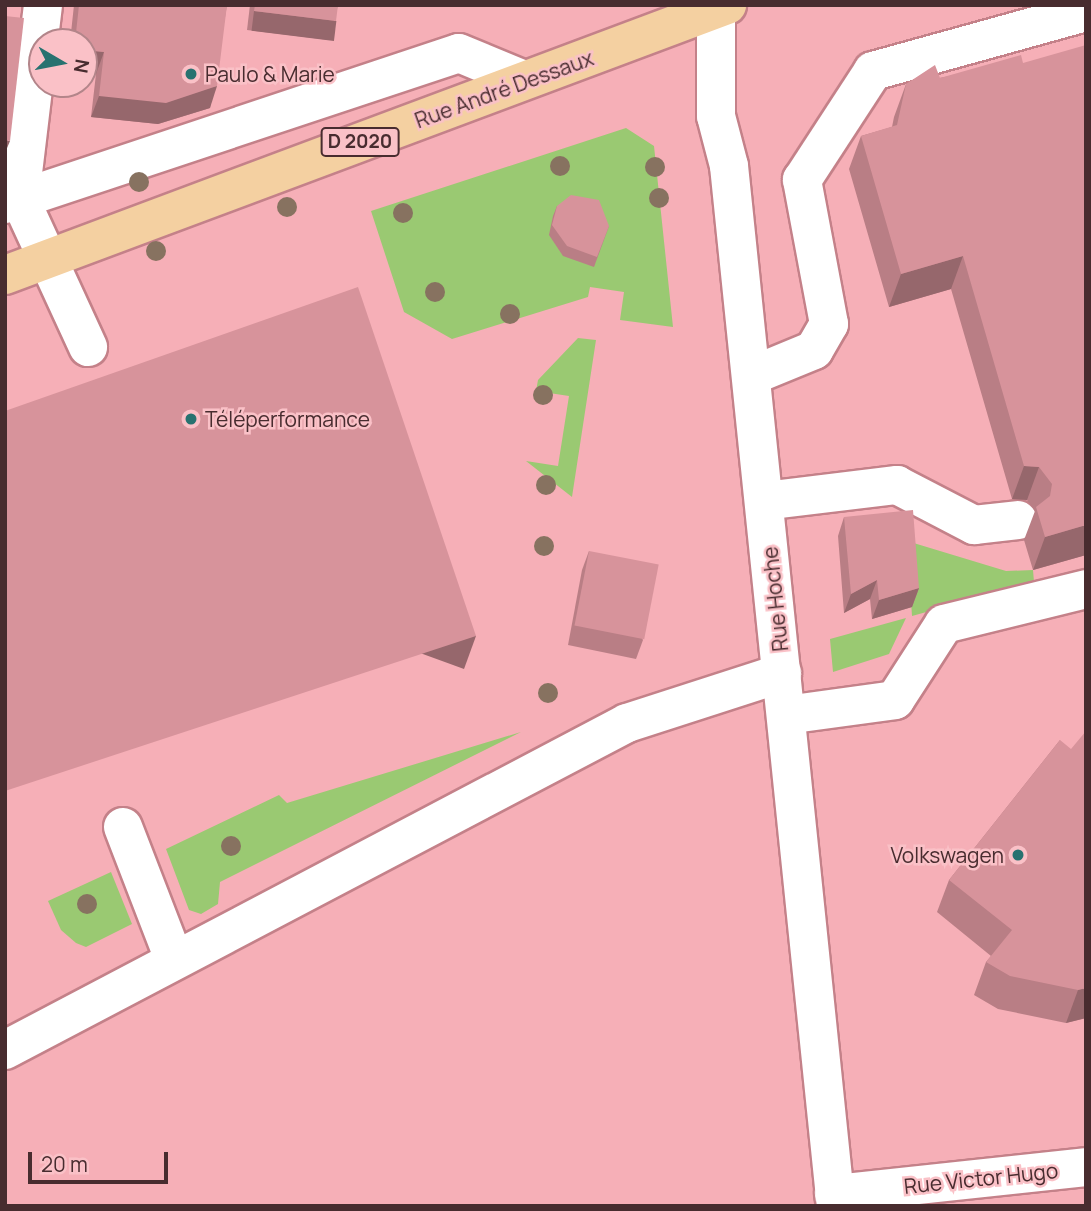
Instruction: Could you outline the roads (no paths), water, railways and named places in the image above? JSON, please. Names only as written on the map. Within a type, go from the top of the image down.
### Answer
[{"type":"main road","name":"Rue André Dessaux","points":[[5,275],[59,276],[524,80],[719,7]]},
{"type":"street","points":[[43,5],[13,202],[59,276],[88,346]]},
{"type":"street","name":"Rue Hoche","points":[[719,7],[716,116],[729,166],[835,1200]]},
{"type":"street","points":[[751,376],[814,350],[829,324],[802,180],[873,71],[888,62],[1081,10]]},
{"type":"street","points":[[13,202],[459,53],[524,80]]},
{"type":"street","points":[[764,501],[897,485],[974,525],[1018,520]]},
{"type":"street","points":[[786,715],[895,700],[944,624],[1086,589]]},
{"type":"street","points":[[5,1050],[626,723],[782,673]]},
{"type":"street","points":[[123,827],[174,959]]},
{"type":"street","name":"Rue Victor Hugo","points":[[835,1200],[1086,1167]]},
{"type":"place","name":"Paulo & Marie","points":[[191,74]]},
{"type":"place","name":"Téléperformance","points":[[191,419]]},
{"type":"place","name":"Volkswagen","points":[[1018,855]]}]
